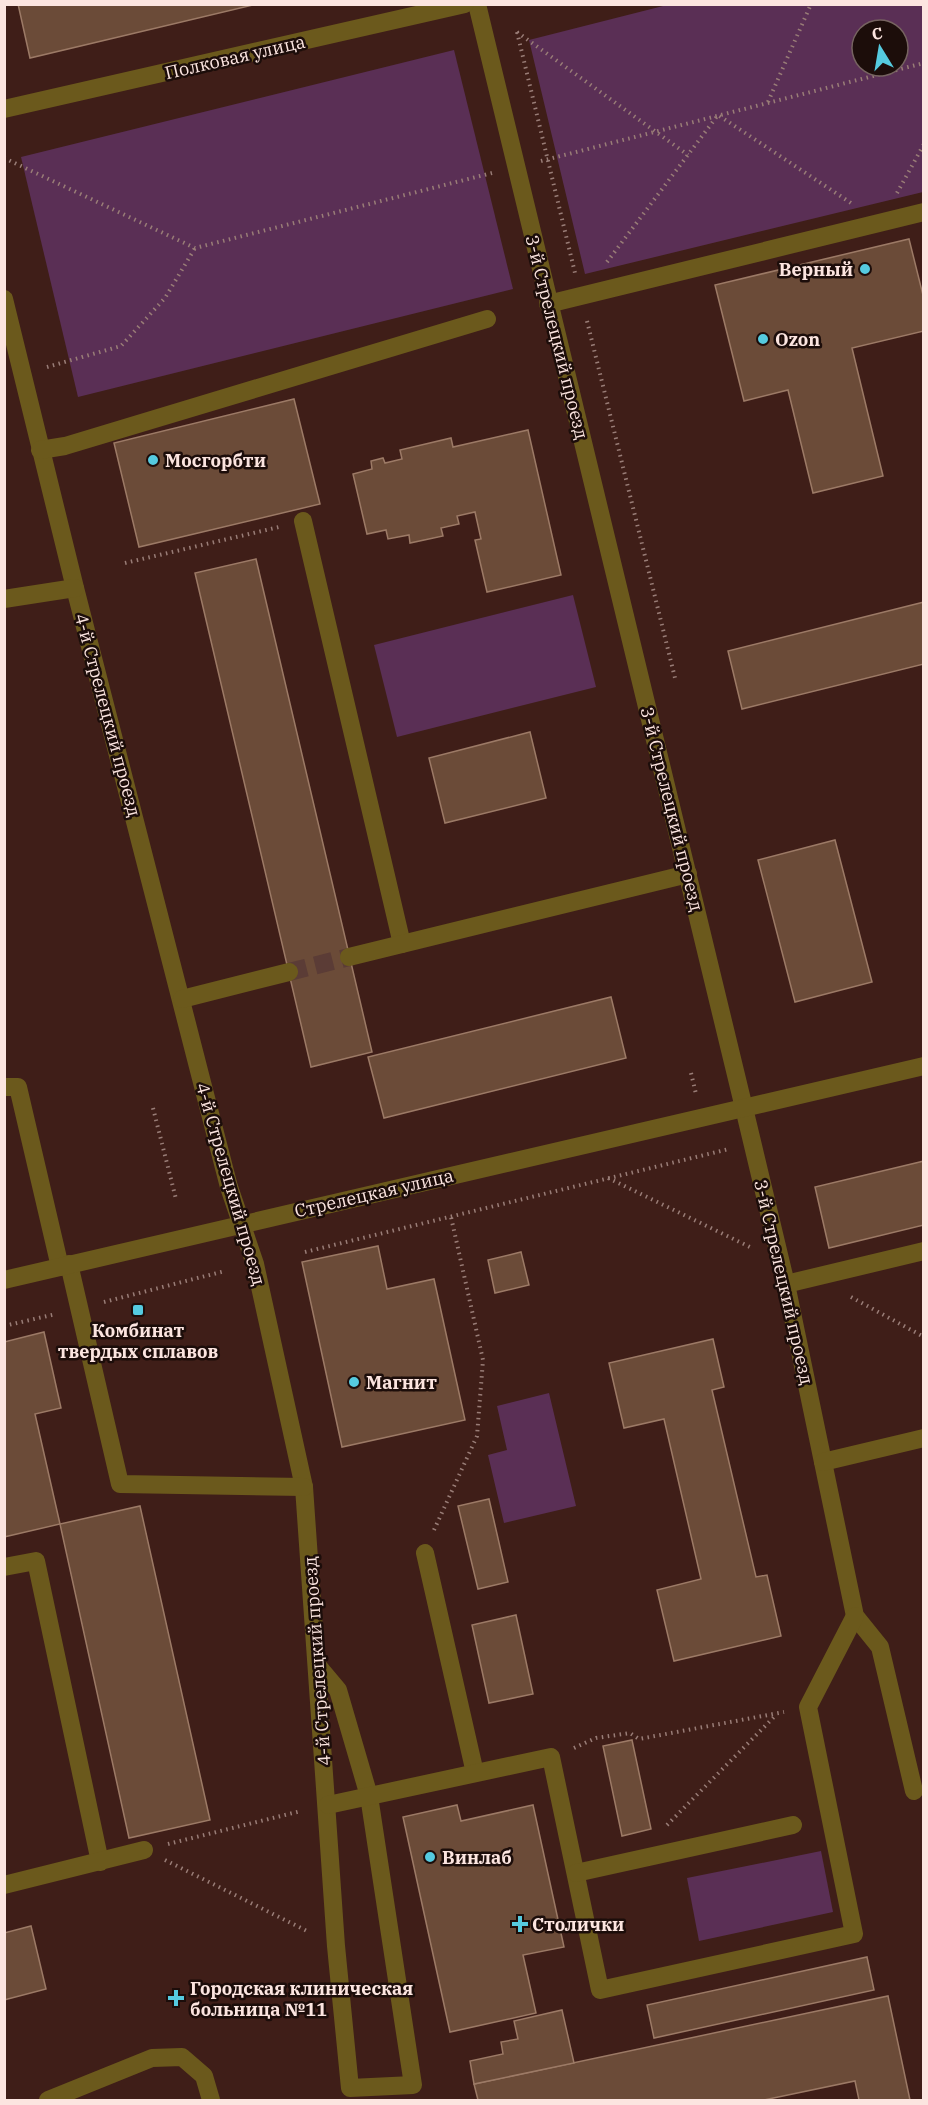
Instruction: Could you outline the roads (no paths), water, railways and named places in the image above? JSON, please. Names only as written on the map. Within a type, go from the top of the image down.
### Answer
[{"type":"street","name":"Полковая улица","points":[[4,109],[465,4]]},
{"type":"street","name":"3-й Стрелецкий проезд","points":[[477,4],[753,1143],[786,1284],[855,1616]]},
{"type":"street","points":[[548,304],[924,212]]},
{"type":"street","name":"4-й Стрелецкий проезд","points":[[4,299],[9,339],[40,450],[226,1177],[255,1264],[304,1487],[328,1805],[336,1946],[350,2088],[413,2085],[369,1796]]},
{"type":"street","points":[[40,450],[65,446],[487,319]]},
{"type":"street","points":[[303,521],[402,944]]},
{"type":"street","points":[[4,599],[75,588]]},
{"type":"street","points":[[349,957],[688,874]]},
{"type":"street","points":[[182,999],[289,972]]},
{"type":"street","name":"Стрелецкая улица","points":[[4,1280],[924,1066]]},
{"type":"street","points":[[4,1088],[18,1087],[64,1265],[80,1308],[120,1484],[304,1487]]},
{"type":"street","points":[[786,1284],[924,1251]]},
{"type":"street","points":[[823,1462],[924,1438]]},
{"type":"street","points":[[425,1552],[475,1773]]},
{"type":"street","points":[[4,1567],[36,1561],[100,1862]]},
{"type":"street","points":[[328,1805],[551,1757],[600,1990],[854,1934],[808,1707],[855,1616],[880,1647],[914,1791]]},
{"type":"street","points":[[317,1665],[338,1690],[369,1796]]},
{"type":"street","points":[[576,1873],[794,1826]]},
{"type":"street","points":[[4,1885],[144,1850]]},
{"type":"street","points":[[48,2100],[152,2058],[182,2057],[204,2076],[211,2100]]},
{"type":"tunnel","points":[[289,972],[349,957]]},
{"type":"place","name":"Верный","points":[[865,269]]},
{"type":"place","name":"Ozon","points":[[763,339]]},
{"type":"place","name":"Мосгорбти","points":[[153,460]]},
{"type":"place","name":"Комбинат твердых сплавов","points":[[138,1310]]},
{"type":"place","name":"Магнит","points":[[354,1382]]},
{"type":"place","name":"Винлаб","points":[[430,1857]]},
{"type":"place","name":"Столички","points":[[520,1924]]},
{"type":"place","name":"Городская клиническая больница №11","points":[[176,1998]]}]
